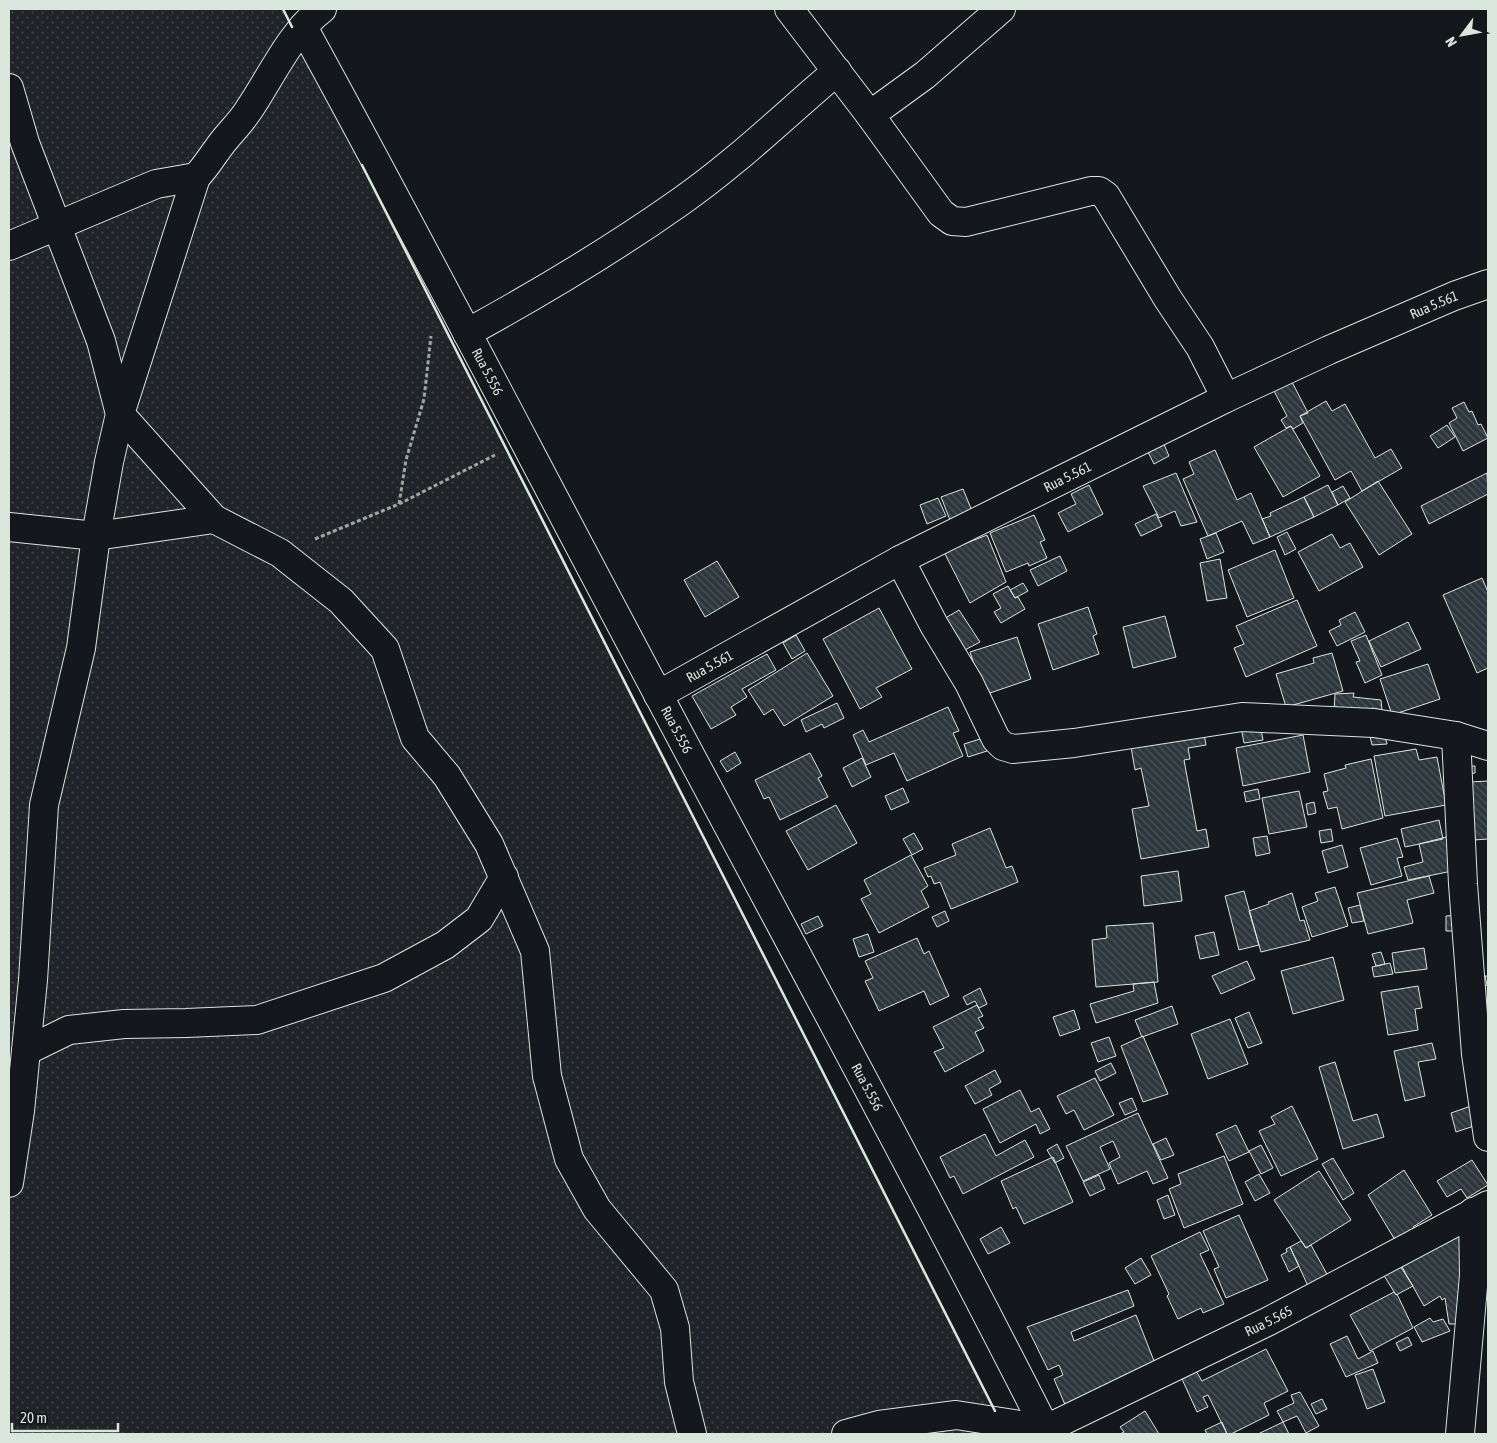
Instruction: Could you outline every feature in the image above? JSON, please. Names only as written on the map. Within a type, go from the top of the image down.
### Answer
[{"type":"street","points":[[789,9],[870,115],[941,213],[952,221],[966,222],[1091,191],[1099,191],[1106,196],[1168,299],[1200,347],[1226,398]]},
{"type":"street","points":[[870,115],[924,76],[1001,9]]},
{"type":"street","points":[[9,1183],[20,1111],[33,980],[44,805],[81,648],[96,536],[109,462],[120,414],[196,177],[208,165],[217,149],[248,112],[268,77],[313,18]]},
{"type":"street","name":"Rua 5.556","points":[[313,18],[467,333],[968,1278],[1045,1433]]},
{"type":"street","points":[[467,333],[559,280],[681,202],[740,155],[837,71]]},
{"type":"street","points":[[9,88],[25,143],[101,341],[120,414],[214,519],[280,553],[341,601],[385,649],[415,738],[447,776],[490,844],[535,950],[547,1076],[569,1159],[597,1209],[664,1290],[674,1328],[679,1382],[692,1434]]},
{"type":"street","points":[[9,246],[156,184],[196,177]]},
{"type":"street","name":"Rua 5.561","points":[[658,695],[900,560],[1226,398],[1329,350],[1454,296],[1488,284]]},
{"type":"street","points":[[9,527],[96,536],[214,519]]},
{"type":"street","points":[[900,560],[934,625],[969,683],[996,739],[1004,746],[1013,749],[1074,743],[1242,717],[1374,723],[1456,736],[1488,746]]},
{"type":"street","points":[[1456,736],[1463,884],[1476,1054],[1488,1137]]},
{"type":"street","points":[[26,1051],[68,1030],[124,1024],[186,1024],[257,1020],[384,978],[445,945],[479,919],[504,877]]},
{"type":"street","points":[[1460,1434],[1481,1208]]},
{"type":"street","name":"Rua 5.565","points":[[1045,1433],[1269,1321],[1481,1208]]},
{"type":"street","points":[[846,1434],[879,1425],[956,1414],[1045,1433]]},
{"type":"path","points":[[399,504],[406,460],[424,399],[429,348],[441,282]]},
{"type":"path","points":[[280,553],[399,504],[523,440]]},
{"type":"shaded area","points":[[9,9],[283,9],[1007,1434],[9,1434]]},
{"type":"building","points":[[1292,382],[1308,413],[1300,416],[1303,423],[1293,429],[1291,426],[1286,428],[1281,420],[1287,416],[1274,391]]},
{"type":"building","points":[[1326,401],[1332,411],[1345,404],[1375,458],[1391,449],[1402,468],[1362,491],[1351,471],[1335,480],[1300,416]]},
{"type":"building","points":[[1464,402],[1469,412],[1472,411],[1478,425],[1481,424],[1488,438],[1463,451],[1449,423],[1457,418],[1452,408]]},
{"type":"building","points":[[1447,425],[1455,437],[1438,448],[1430,436]]},
{"type":"building","points":[[1291,426],[1320,476],[1283,497],[1254,447]]},
{"type":"building","points":[[1163,442],[1169,456],[1154,464],[1147,450]]},
{"type":"building","points":[[1215,450],[1237,500],[1251,493],[1270,537],[1253,544],[1242,521],[1208,536],[1183,479],[1194,474],[1189,462]]},
{"type":"building","points":[[1176,473],[1197,522],[1181,526],[1175,511],[1159,518],[1143,486]]},
{"type":"building","points":[[1487,473],[1488,494],[1429,524],[1421,506]]},
{"type":"building","points":[[1378,481],[1412,534],[1379,555],[1345,502]]},
{"type":"building","points":[[1089,485],[1103,514],[1068,532],[1058,513],[1076,504],[1071,494]]},
{"type":"building","points":[[1328,485],[1338,505],[1314,517],[1304,497]]},
{"type":"building","points":[[1343,486],[1350,498],[1338,505],[1332,492]]},
{"type":"building","points":[[963,489],[972,511],[950,520],[941,497]]},
{"type":"building","points":[[1304,497],[1314,517],[1270,537],[1262,519],[1271,516],[1270,513]]},
{"type":"building","points":[[938,498],[946,516],[927,524],[920,505]]},
{"type":"building","points":[[1156,514],[1162,526],[1141,536],[1135,524]]},
{"type":"building","points":[[1034,515],[1045,540],[1040,542],[1047,558],[1029,566],[1028,563],[1006,572],[990,533]]},
{"type":"building","points":[[1287,532],[1296,549],[1285,555],[1277,537]]},
{"type":"building","points":[[1216,533],[1224,552],[1207,559],[1200,539]]},
{"type":"building","points":[[1332,534],[1340,548],[1350,543],[1363,567],[1319,591],[1298,552]]},
{"type":"building","points":[[987,535],[1006,582],[970,603],[944,552]]},
{"type":"building","points":[[1275,550],[1294,598],[1247,617],[1228,570]]},
{"type":"building","points":[[1060,556],[1067,571],[1038,586],[1030,570]]},
{"type":"building","points":[[1220,559],[1227,598],[1207,601],[1200,563]]},
{"type":"building","points":[[717,561],[739,597],[705,617],[684,580]]},
{"type":"building","points":[[1482,578],[1488,592],[1488,668],[1477,673],[1443,595]]},
{"type":"building","points":[[1023,583],[1028,591],[1015,598],[1010,590]]},
{"type":"building","points":[[1008,586],[1015,598],[1018,597],[1025,609],[1001,623],[994,612],[1001,608],[993,594]]},
{"type":"building","points":[[1297,600],[1317,646],[1246,677],[1234,648],[1244,644],[1236,626]]},
{"type":"building","points":[[1088,607],[1097,634],[1093,636],[1099,654],[1053,670],[1038,624]]},
{"type":"building","points":[[879,608],[912,669],[876,688],[882,697],[860,709],[823,639]]},
{"type":"building","points":[[959,610],[980,642],[961,652],[942,620]]},
{"type":"building","points":[[1355,612],[1365,632],[1337,646],[1329,631],[1341,625],[1339,620]]},
{"type":"building","points":[[1165,616],[1176,657],[1133,668],[1123,627]]},
{"type":"building","points":[[1408,622],[1421,649],[1381,667],[1369,641]]},
{"type":"building","points":[[796,635],[805,651],[792,659],[783,643]]},
{"type":"building","points":[[1366,635],[1382,675],[1365,683],[1356,662],[1360,661],[1351,641]]},
{"type":"building","points":[[1017,637],[1031,679],[984,695],[970,652]]},
{"type":"building","points":[[807,653],[833,696],[784,726],[773,709],[764,715],[748,690]]},
{"type":"building","points":[[1332,653],[1343,691],[1286,707],[1276,674],[1314,663],[1313,658]]},
{"type":"building","points":[[767,654],[776,670],[742,689],[747,697],[731,707],[736,715],[711,729],[692,696]]},
{"type":"building","points":[[1428,664],[1440,699],[1392,715],[1380,679]]},
{"type":"building","points":[[1354,693],[1353,697],[1381,700],[1382,710],[1372,708],[1371,714],[1334,712],[1335,694]]},
{"type":"building","points":[[837,703],[844,718],[824,728],[822,724],[806,732],[801,720]]},
{"type":"building","points":[[948,707],[959,731],[953,733],[963,756],[907,781],[894,753],[866,765],[853,735],[863,730],[869,742]]},
{"type":"building","points":[[1260,724],[1263,740],[1244,743],[1241,727]]},
{"type":"building","points":[[1368,728],[1384,732],[1387,744],[1372,745]]},
{"type":"building","points":[[1204,734],[1206,745],[1188,748],[1190,759],[1184,760],[1197,831],[1206,829],[1209,847],[1141,859],[1132,809],[1149,806],[1141,768],[1135,770],[1131,747]]},
{"type":"building","points":[[1303,735],[1310,772],[1243,786],[1236,748]]},
{"type":"building","points":[[983,738],[987,751],[968,757],[964,744]]},
{"type":"building","points":[[1416,749],[1419,760],[1437,757],[1446,805],[1385,816],[1374,756]]},
{"type":"building","points":[[735,752],[741,763],[727,772],[720,761]]},
{"type":"building","points":[[810,753],[822,776],[818,778],[828,797],[780,820],[769,797],[764,799],[755,780]]},
{"type":"building","points":[[862,758],[871,777],[852,787],[843,768]]},
{"type":"building","points":[[1371,759],[1383,818],[1342,829],[1337,807],[1328,809],[1323,792],[1328,791],[1324,774],[1346,768],[1345,765]]},
{"type":"building","points":[[1466,766],[1475,766],[1475,773],[1467,774]]},
{"type":"building","points":[[1488,781],[1488,839],[1474,840],[1470,782]]},
{"type":"building","points":[[903,788],[909,802],[891,810],[885,796]]},
{"type":"building","points":[[1258,789],[1260,799],[1246,802],[1244,792]]},
{"type":"building","points":[[1299,791],[1307,827],[1269,834],[1262,798]]},
{"type":"building","points":[[1314,802],[1316,813],[1308,815],[1306,804]]},
{"type":"building","points":[[836,805],[857,843],[808,870],[786,831]]},
{"type":"building","points":[[1439,820],[1443,839],[1405,847],[1401,829]]},
{"type":"building","points":[[990,828],[1006,868],[1012,866],[1018,882],[951,909],[940,882],[934,884],[931,876],[928,877],[924,868],[956,855],[952,844]]},
{"type":"building","points":[[1331,829],[1333,841],[1321,843],[1319,831]]},
{"type":"building","points":[[914,833],[923,849],[912,855],[903,839]]},
{"type":"building","points":[[1454,835],[1457,870],[1408,880],[1404,867],[1423,862],[1419,844]]},
{"type":"building","points":[[1267,836],[1270,853],[1256,856],[1253,838]]},
{"type":"building","points":[[1397,838],[1403,857],[1397,858],[1402,876],[1371,885],[1360,848]]},
{"type":"building","points":[[1342,845],[1348,867],[1328,873],[1322,851]]},
{"type":"building","points":[[911,855],[928,886],[921,891],[929,907],[879,933],[861,899],[871,894],[864,880]]},
{"type":"building","points":[[1178,871],[1182,901],[1144,906],[1141,876]]},
{"type":"building","points":[[1429,876],[1434,893],[1407,900],[1413,923],[1368,934],[1357,893]]},
{"type":"building","points":[[1335,887],[1348,926],[1312,937],[1302,907],[1318,901],[1315,893]]},
{"type":"building","points":[[1244,891],[1259,945],[1239,950],[1225,896]]},
{"type":"building","points":[[1292,893],[1300,921],[1304,920],[1310,940],[1261,952],[1249,911]]},
{"type":"building","points":[[1360,905],[1364,921],[1352,923],[1348,908]]},
{"type":"building","points":[[945,911],[949,921],[937,927],[932,917]]},
{"type":"building","points":[[1460,915],[1465,931],[1446,931],[1446,916]]},
{"type":"building","points":[[818,916],[823,926],[806,934],[801,924]]},
{"type":"building","points":[[1153,923],[1158,982],[1096,987],[1092,940],[1107,938],[1106,926]]},
{"type":"building","points":[[1214,932],[1219,955],[1200,959],[1195,936]]},
{"type":"building","points":[[868,934],[874,952],[859,957],[853,939]]},
{"type":"building","points":[[917,938],[924,954],[929,951],[949,996],[930,1005],[924,991],[879,1011],[865,981],[873,978],[865,961]]},
{"type":"building","points":[[1424,948],[1427,969],[1395,973],[1392,953]]},
{"type":"building","points":[[1381,952],[1385,964],[1376,966],[1372,954]]},
{"type":"building","points":[[1333,957],[1344,1000],[1293,1014],[1281,971]]},
{"type":"building","points":[[1247,961],[1255,979],[1221,994],[1212,976]]},
{"type":"building","points":[[1390,963],[1393,974],[1374,977],[1372,967]]},
{"type":"building","points":[[1485,976],[1488,976],[1488,1004],[1484,1004],[1481,987],[1487,985]]},
{"type":"building","points":[[1154,982],[1158,1003],[1096,1023],[1090,1004],[1134,991],[1133,984]]},
{"type":"building","points":[[1418,986],[1422,1008],[1415,1009],[1418,1030],[1388,1035],[1381,992]]},
{"type":"building","points":[[980,988],[987,1004],[979,1008],[975,1001],[967,1005],[963,997]]},
{"type":"building","points":[[977,1005],[983,1016],[978,1018],[984,1028],[975,1032],[984,1051],[945,1072],[934,1052],[944,1048],[933,1027]]},
{"type":"building","points":[[1172,1006],[1178,1024],[1142,1037],[1135,1020]]},
{"type":"building","points":[[1074,1010],[1080,1029],[1060,1036],[1053,1017]]},
{"type":"building","points":[[1249,1012],[1262,1043],[1248,1048],[1235,1018]]},
{"type":"building","points":[[1230,1019],[1248,1064],[1208,1079],[1191,1034]]},
{"type":"building","points":[[1143,1036],[1168,1094],[1143,1102],[1121,1046]]},
{"type":"building","points":[[1109,1037],[1116,1056],[1098,1062],[1091,1043]]},
{"type":"building","points":[[1432,1043],[1436,1059],[1418,1062],[1425,1096],[1405,1101],[1394,1051]]},
{"type":"building","points":[[1335,1062],[1353,1121],[1377,1114],[1384,1137],[1343,1149],[1319,1067]]},
{"type":"building","points":[[1111,1063],[1116,1073],[1100,1081],[1095,1071]]},
{"type":"building","points":[[995,1070],[1001,1082],[989,1089],[992,1095],[975,1104],[965,1086]]},
{"type":"building","points":[[1095,1078],[1114,1115],[1084,1130],[1074,1110],[1066,1114],[1057,1096]]},
{"type":"building","points":[[1020,1090],[1031,1112],[1039,1108],[1050,1129],[1040,1134],[1036,1124],[1000,1143],[983,1109]]},
{"type":"building","points":[[1132,1098],[1137,1110],[1125,1115],[1119,1103]]},
{"type":"building","points":[[1292,1106],[1318,1159],[1281,1176],[1259,1131],[1275,1124],[1271,1117]]},
{"type":"building","points":[[1471,1106],[1477,1125],[1456,1132],[1451,1113]]},
{"type":"building","points":[[1138,1113],[1168,1178],[1153,1184],[1147,1171],[1118,1184],[1109,1163],[1120,1157],[1113,1141],[1100,1147],[1110,1169],[1083,1181],[1066,1146]]},
{"type":"building","points":[[1236,1125],[1249,1152],[1229,1161],[1216,1134]]},
{"type":"building","points":[[985,1134],[996,1156],[1025,1140],[1034,1157],[963,1194],[954,1176],[950,1178],[940,1157]]},
{"type":"building","points":[[1166,1138],[1174,1155],[1161,1160],[1153,1144]]},
{"type":"building","points":[[1057,1144],[1064,1158],[1055,1163],[1047,1150]]},
{"type":"building","points":[[1261,1145],[1273,1168],[1261,1174],[1249,1151]]},
{"type":"building","points":[[1224,1156],[1243,1204],[1184,1228],[1169,1189],[1181,1184],[1178,1174]]},
{"type":"building","points":[[1053,1157],[1073,1202],[1024,1224],[1016,1207],[1013,1209],[1001,1181]]},
{"type":"building","points":[[1333,1158],[1354,1193],[1343,1200],[1322,1164]]},
{"type":"building","points":[[1472,1160],[1488,1185],[1467,1198],[1461,1189],[1447,1197],[1437,1181]]},
{"type":"building","points":[[1404,1170],[1432,1215],[1395,1240],[1368,1195]]},
{"type":"building","points":[[1319,1171],[1351,1220],[1306,1248],[1274,1200]]},
{"type":"building","points":[[1259,1174],[1270,1193],[1255,1201],[1245,1182]]},
{"type":"building","points":[[1099,1175],[1105,1189],[1090,1196],[1083,1182]]},
{"type":"building","points":[[1168,1195],[1175,1215],[1164,1219],[1157,1200]]},
{"type":"building","points":[[1239,1215],[1268,1280],[1226,1298],[1214,1269],[1219,1267],[1203,1231]]},
{"type":"building","points":[[1001,1227],[1010,1243],[988,1254],[980,1239]]},
{"type":"building","points":[[1200,1232],[1209,1250],[1200,1254],[1224,1304],[1203,1313],[1201,1308],[1178,1319],[1167,1296],[1169,1294],[1151,1256]]},
{"type":"building","points":[[1459,1232],[1470,1265],[1464,1324],[1449,1324],[1445,1298],[1442,1300],[1440,1296],[1424,1306],[1402,1267]]},
{"type":"building","points":[[1301,1241],[1306,1248],[1311,1245],[1328,1276],[1308,1286],[1290,1247]]},
{"type":"building","points":[[1290,1247],[1299,1266],[1289,1272],[1281,1255],[1287,1252],[1286,1249]]},
{"type":"building","points":[[1141,1258],[1151,1275],[1135,1284],[1125,1268]]},
{"type":"building","points":[[1400,1266],[1413,1286],[1396,1295],[1383,1274]]},
{"type":"building","points":[[1128,1290],[1134,1306],[1071,1332],[1074,1341],[1136,1315],[1154,1361],[1094,1390],[1097,1398],[1069,1414],[1054,1379],[1063,1375],[1059,1365],[1048,1370],[1027,1327]]},
{"type":"building","points":[[1394,1292],[1397,1294],[1413,1328],[1370,1351],[1350,1315]]},
{"type":"building","points":[[1430,1318],[1433,1322],[1443,1319],[1450,1331],[1422,1342],[1414,1327]]},
{"type":"building","points":[[1347,1336],[1358,1359],[1373,1351],[1378,1363],[1346,1377],[1330,1344]]},
{"type":"building","points":[[1408,1337],[1412,1345],[1400,1351],[1396,1343]]},
{"type":"building","points":[[1266,1349],[1288,1391],[1264,1403],[1269,1415],[1231,1434],[1227,1434],[1208,1395],[1203,1397],[1208,1407],[1197,1412],[1182,1379],[1196,1371],[1202,1381]]},
{"type":"building","points":[[1373,1369],[1385,1402],[1367,1409],[1355,1375]]},
{"type":"building","points":[[1300,1392],[1319,1426],[1306,1433],[1297,1416],[1283,1422],[1277,1411],[1294,1403],[1291,1395]]},
{"type":"building","points":[[1322,1399],[1327,1409],[1316,1414],[1311,1404]]},
{"type":"building","points":[[1145,1411],[1159,1434],[1120,1434],[1124,1432],[1120,1427]]},
{"type":"building","points":[[1222,1422],[1227,1434],[1207,1434],[1205,1430]]},
{"type":"building","points":[[1283,1422],[1289,1434],[1258,1434]]},
{"type":"wall","points":[[283,9],[292,27]]},
{"type":"wall","points":[[362,165],[995,1411]]}]
